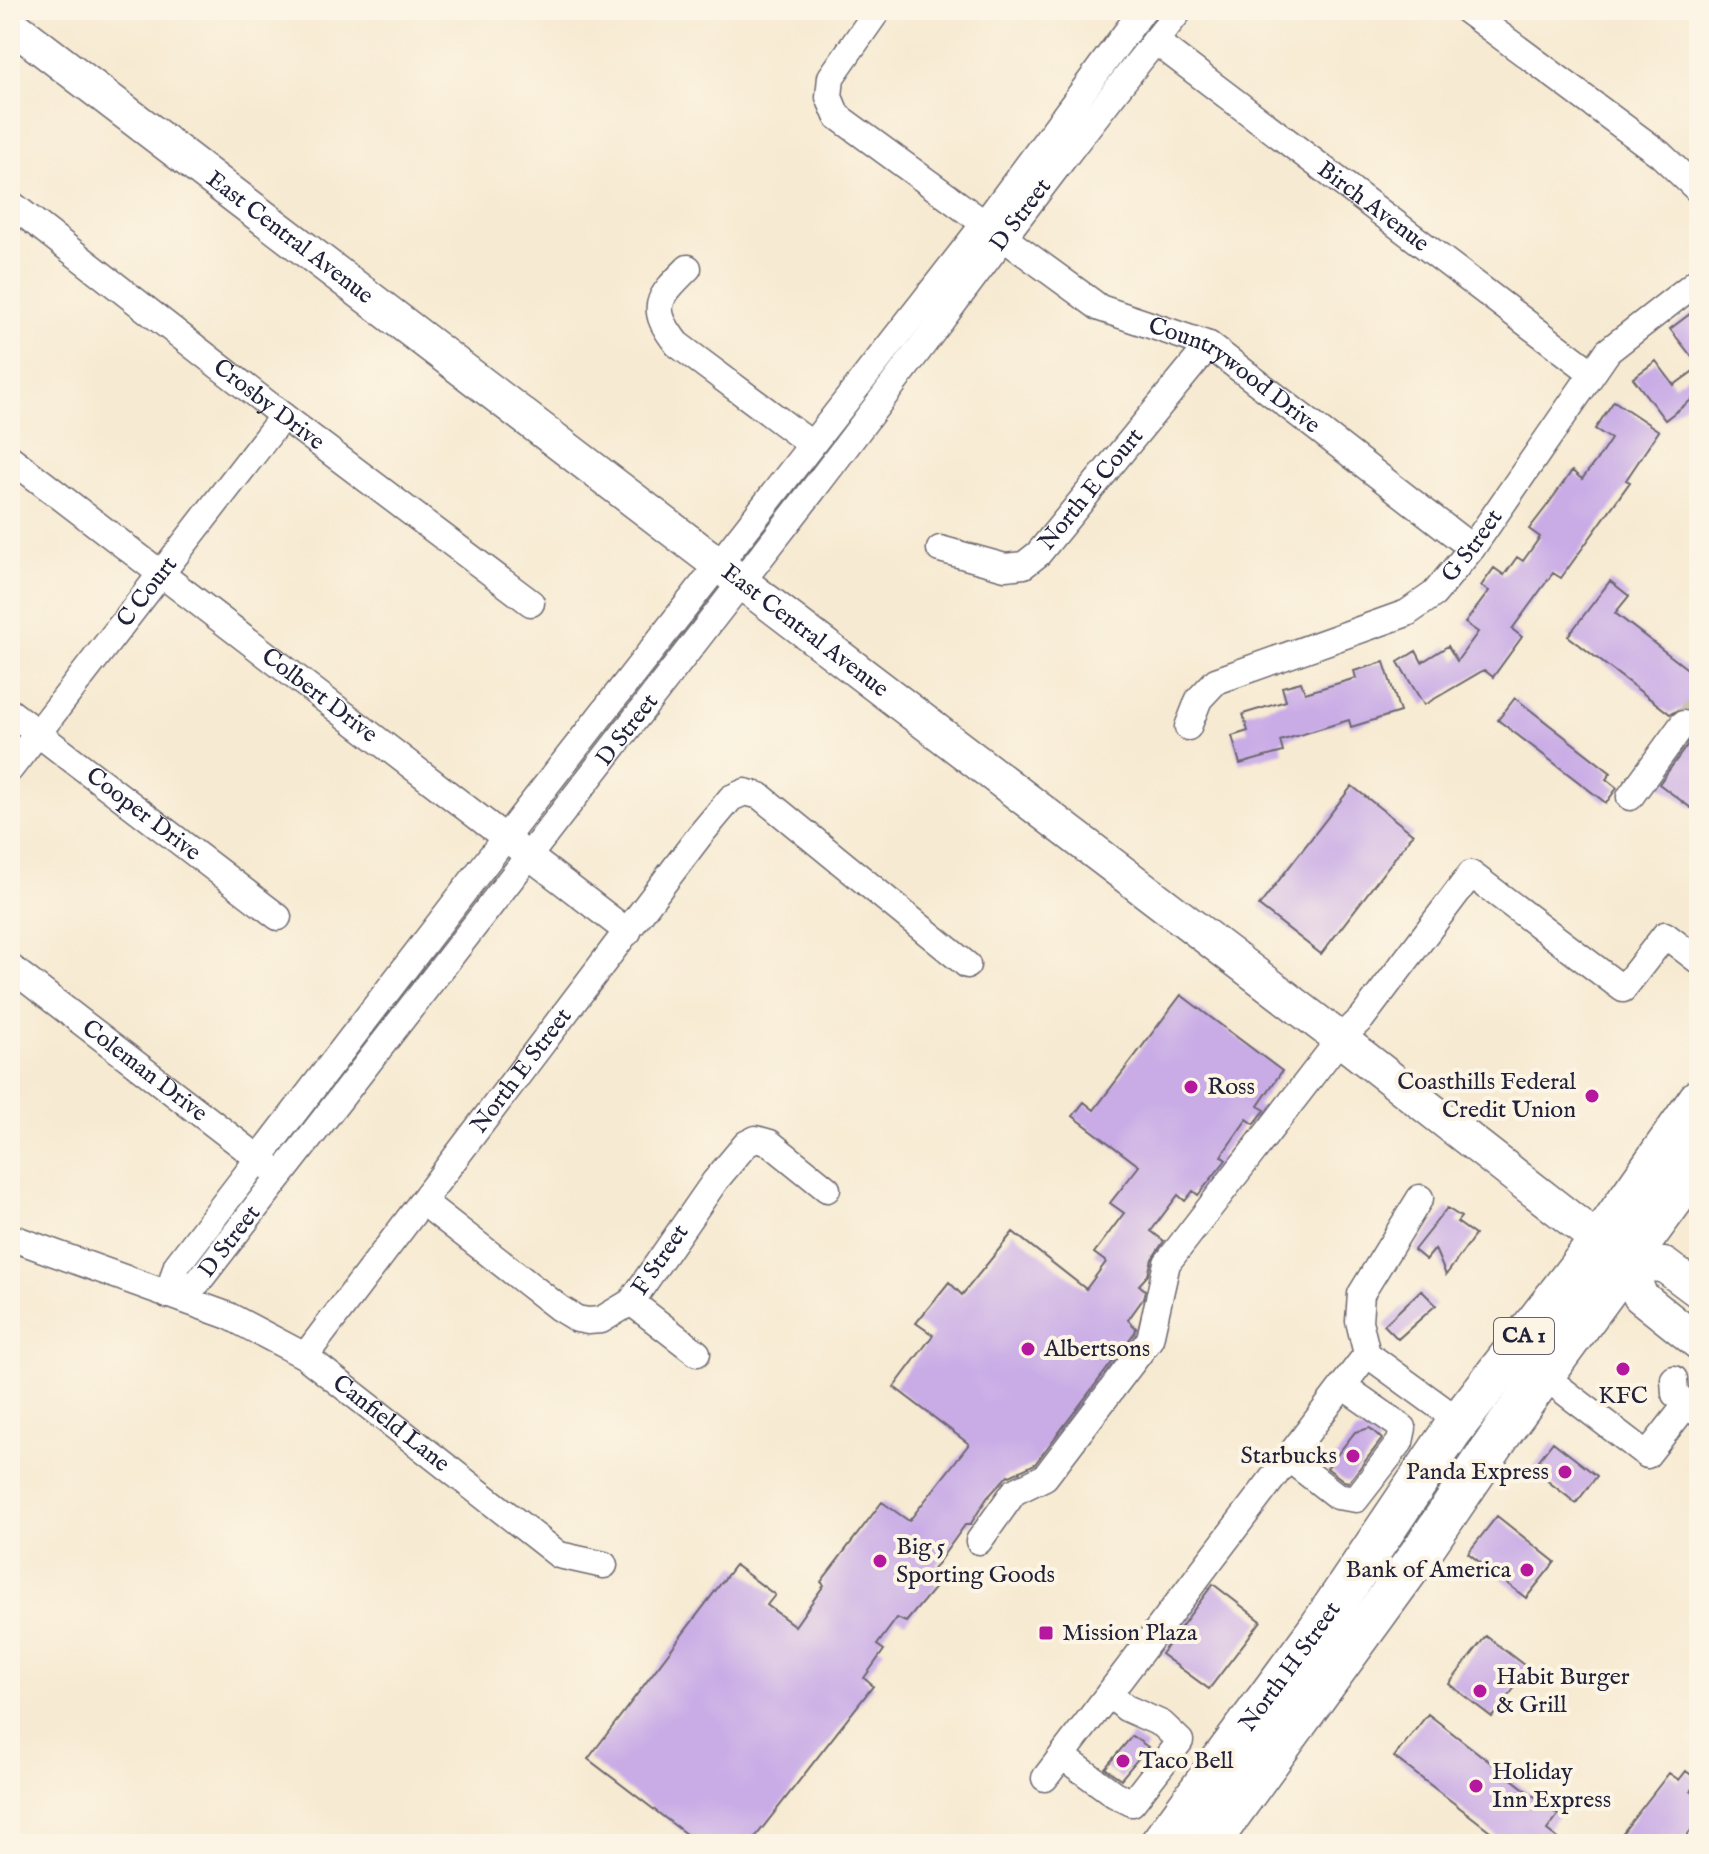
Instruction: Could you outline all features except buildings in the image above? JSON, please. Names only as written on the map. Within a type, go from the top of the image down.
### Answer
[{"type":"highway","name":"North H Street","points":[[1209,1844],[1415,1561],[1544,1376],[1699,1099]]},
{"type":"highway","name":"North H Street","points":[[1160,1844],[1319,1628],[1459,1421],[1699,1164]]},
{"type":"main road","name":"East Central Avenue","points":[[10,24],[731,572],[1614,1252]]},
{"type":"main road","points":[[1614,1252],[1664,1265],[1699,1291]]},
{"type":"main road","points":[[1614,1252],[1640,1296],[1699,1343]]},
{"type":"street","name":"Countrywood Drive","points":[[878,10],[831,77],[829,97],[837,116],[1100,308],[1209,345],[1472,548]]},
{"type":"street","name":"D Street","points":[[168,1295],[198,1282],[530,857],[731,572],[994,230],[1143,10]]},
{"type":"street","name":"D Street","points":[[168,1295],[177,1265],[505,838],[731,572],[811,444],[1180,10]]},
{"type":"street","points":[[1466,10],[1660,154],[1699,191]]},
{"type":"street","name":"Birch Avenue","points":[[1155,41],[1591,372]]},
{"type":"street","name":"Crosby Drive","points":[[10,203],[283,416],[531,603]]},
{"type":"street","points":[[688,268],[665,291],[659,314],[662,325],[677,344],[811,444]]},
{"type":"street","name":"G Street","points":[[1188,727],[1199,699],[1216,681],[1407,613],[1434,594],[1472,548],[1608,351],[1699,280]]},
{"type":"street","name":"North E Court","points":[[940,549],[1005,567],[1024,565],[1038,554],[1209,345]]},
{"type":"street","name":"C Court","points":[[10,769],[283,416]]},
{"type":"street","name":"Colbert Drive","points":[[10,458],[628,932]]},
{"type":"street","name":"Cooper Drive","points":[[10,712],[278,917]]},
{"type":"street","points":[[1630,797],[1683,724]]},
{"type":"street","name":"North E Street","points":[[305,1356],[731,798],[745,792],[760,796],[967,965]]},
{"type":"street","points":[[979,1541],[1014,1492],[1045,1477],[1150,1339],[1167,1263],[1340,1039],[1362,1018],[1471,874],[1623,989],[1665,935],[1699,961]]},
{"type":"street","name":"Coleman Drive","points":[[10,967],[281,1175]]},
{"type":"street","name":"F Street","points":[[423,1202],[540,1294],[577,1319],[588,1321],[601,1320],[631,1302],[715,1181],[746,1144],[756,1139],[770,1143],[827,1189]]},
{"type":"street","points":[[1420,1198],[1361,1294],[1359,1321],[1367,1354],[1459,1421]]},
{"type":"street","name":"Canfield Lane","points":[[10,1237],[229,1316],[305,1356],[559,1555],[604,1565]]},
{"type":"street","points":[[631,1302],[697,1353]]},
{"type":"street","points":[[1045,1778],[1367,1354]]},
{"type":"street","points":[[1544,1376],[1647,1455],[1693,1409],[1675,1394],[1674,1379]]},
{"type":"street","points":[[1288,1458],[1337,1496],[1356,1499],[1400,1442],[1403,1428],[1343,1386]]},
{"type":"street","points":[[1062,1756],[1114,1794],[1132,1803],[1180,1741],[1162,1724],[1126,1708],[1109,1694]]},
{"type":"tunnel","points":[[1683,724],[1699,703]]},
{"type":"place","name":"Ross","points":[[1191,1087]]},
{"type":"place","name":"Coasthills Federal Credit Union","points":[[1592,1096]]},
{"type":"place","name":"Albertsons","points":[[1028,1349]]},
{"type":"place","name":"KFC","points":[[1623,1369]]},
{"type":"place","name":"Starbucks","points":[[1353,1456]]},
{"type":"place","name":"Panda Express","points":[[1565,1472]]},
{"type":"place","name":"Big 5 Sporting Goods","points":[[880,1561]]},
{"type":"place","name":"Bank of America","points":[[1527,1570]]},
{"type":"place","name":"Mission Plaza","points":[[1046,1633]]},
{"type":"place","name":"Habit Burger & Grill","points":[[1480,1691]]},
{"type":"place","name":"Taco Bell","points":[[1123,1761]]},
{"type":"place","name":"Holiday Inn Express","points":[[1476,1786]]}]
